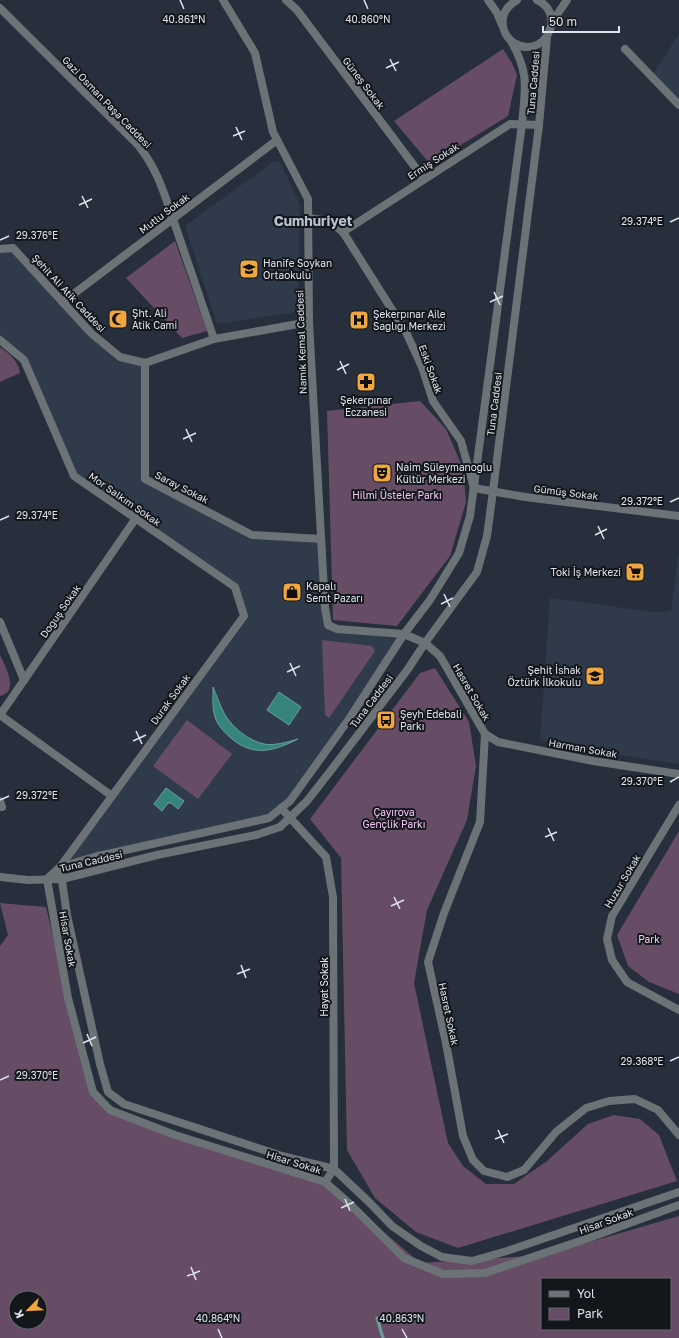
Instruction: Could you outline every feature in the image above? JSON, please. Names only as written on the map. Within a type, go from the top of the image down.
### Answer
[{"type":"street","name":"Namık Kemal Caddesi","points":[[222,0],[255,53],[273,132],[308,199],[309,322],[325,608],[328,625],[337,630],[404,634]]},
{"type":"street","name":"Güneş Sokak","points":[[286,0],[297,10],[424,179]]},
{"type":"street","name":"Tuna Caddesi","points":[[48,879],[60,867],[94,857],[269,818],[290,801],[350,719],[404,634],[430,600],[459,553],[470,516],[474,488],[526,84],[520,56],[506,35],[497,14],[488,0]]},
{"type":"street","points":[[503,27],[502,19],[505,11],[510,4],[516,0]]},
{"type":"street","points":[[536,0],[546,7],[552,22]]},
{"type":"street","name":"Tuna Caddesi","points":[[48,879],[62,879],[157,855],[256,835],[280,827],[306,801],[332,769],[408,669],[476,572],[487,536],[493,492],[539,125],[547,37],[552,22],[567,0]]},
{"type":"street","name":"Gazi Osman Paşa Caddesi","points":[[0,8],[138,145],[149,159],[158,176],[214,339]]},
{"type":"street","points":[[511,41],[518,45],[530,47],[541,43],[547,37]]},
{"type":"street","points":[[625,48],[679,105]]},
{"type":"street","name":"Ermiş Sokak","points":[[342,232],[510,124],[539,125]]},
{"type":"street","name":"Mutlu Sokak","points":[[62,302],[278,140]]},
{"type":"street","name":"Eski Sokak","points":[[308,218],[329,221],[342,232],[406,332],[422,367],[433,402],[461,441],[474,488]]},
{"type":"street","name":"Şehit Ali Atik Caddesi","points":[[0,249],[13,248],[91,333],[120,357],[144,363]]},
{"type":"street","points":[[144,363],[214,339],[309,322]]},
{"type":"street","name":"Mor Salkım Sokak","points":[[0,340],[24,360],[74,476],[235,586]]},
{"type":"street","name":"Saray Sokak","points":[[144,363],[145,479],[252,535],[321,539]]},
{"type":"street","name":"Gümüş Sokak","points":[[474,488],[525,497],[679,516]]},
{"type":"street","name":"Doğuş Sokak","points":[[112,796],[0,715],[136,518]]},
{"type":"street","name":"Durak Sokak","points":[[60,867],[244,616],[235,586]]},
{"type":"street","points":[[0,622],[24,680]]},
{"type":"street","name":"Hasret Sokak","points":[[404,634],[425,643],[440,656],[485,734],[480,822],[444,913],[428,962],[446,1043],[463,1136],[473,1160],[484,1171],[507,1177],[524,1170],[556,1132],[586,1108],[609,1101],[635,1099],[658,1110],[679,1135]]},
{"type":"street","name":"Harman Sokak","points":[[485,734],[498,742],[593,761],[679,774]]},
{"type":"street","name":"Huzur Sokak","points":[[679,805],[612,916],[607,940],[612,960],[627,982],[679,1010]]},
{"type":"street","name":"Hayat Sokak","points":[[281,808],[326,857],[333,898],[334,1169]]},
{"type":"street","points":[[60,867],[62,879]]},
{"type":"street","points":[[0,877],[28,880],[48,879]]},
{"type":"street","name":"Hisar Sokak","points":[[48,879],[68,998],[93,1092],[110,1110],[175,1136],[325,1182],[351,1205],[404,1258],[443,1274],[485,1273],[586,1239],[679,1205]]},
{"type":"street","name":"Hisar Sokak","points":[[62,879],[67,915],[98,1056],[108,1092],[124,1104],[282,1156],[334,1169],[392,1226],[421,1246],[442,1257],[472,1261],[507,1251],[679,1192]]},
{"type":"street","points":[[325,1182],[334,1169]]},
{"type":"shaded area","points":[[679,34],[679,106],[651,77]]},
{"type":"shaded area","name":"Hanife Soykan Ortaokulu","points":[[274,161],[280,162],[300,205],[298,312],[217,324],[185,226]]},
{"type":"shaded area","points":[[12,247],[120,358],[145,364],[146,479],[252,535],[320,537],[329,625],[406,633],[290,800],[268,819],[94,857],[64,872],[57,868],[243,616],[234,587],[75,476],[26,361],[0,340],[0,248]]},
{"type":"shaded area","name":"Şehit İshak Öztürk İlkokulu","points":[[679,551],[679,764],[540,740],[550,598],[654,612],[671,611]]},
{"type":"shaded area","points":[[213,687],[228,720],[247,737],[264,744],[281,743],[298,739],[281,747],[264,750],[256,750],[240,745],[224,732],[216,720],[213,706]]},
{"type":"shaded area","points":[[279,692],[301,707],[289,725],[267,710]]},
{"type":"shaded area","points":[[166,788],[184,801],[178,809],[171,803],[168,803],[162,811],[154,804]]},
{"type":"green space","points":[[503,49],[512,63],[517,75],[508,116],[430,164],[394,121]]},
{"type":"green space","points":[[175,241],[207,331],[182,338],[126,278]]},
{"type":"green space","points":[[0,347],[13,358],[20,373],[0,382]]},
{"type":"green space","name":"Hilmi Üsteler Parkı","points":[[420,401],[446,429],[463,468],[466,502],[450,556],[397,626],[333,620],[327,411]]},
{"type":"green space","points":[[322,640],[372,646],[375,651],[329,718],[325,715]]},
{"type":"green space","points":[[0,655],[10,684],[6,694],[0,696]]},
{"type":"green space","name":"Çayırova Gençlik Parkı","points":[[435,668],[469,722],[476,766],[467,820],[427,910],[414,983],[448,1143],[463,1166],[486,1184],[514,1184],[547,1161],[588,1124],[614,1115],[640,1119],[659,1135],[677,1181],[458,1248],[416,1232],[375,1198],[347,1150],[341,858],[310,819],[420,673]]},
{"type":"green space","points":[[187,720],[232,754],[198,799],[153,766]]},
{"type":"green space","name":"Park","points":[[679,831],[679,994],[649,982],[628,966],[617,935]]},
{"type":"green space","points":[[0,903],[46,907],[91,1092],[111,1111],[327,1183],[420,1263],[545,1255],[679,1216],[679,1338],[0,1338],[0,946],[8,935]]},
{"type":"waterway","points":[[377,1318],[383,1338]]},
{"type":"place","name":"Hanife Soykan Ortaokulu","points":[[249,269]]},
{"type":"place","name":"Şht. Ali Atik Cami","points":[[118,319]]},
{"type":"place","name":"Şekerpınar Aile Sağlığı Merkezi","points":[[359,320]]},
{"type":"place","name":"Şekerpınar Eczanesi","points":[[366,382]]},
{"type":"place","name":"Naim Süleymanoğlu Kültür Merkezi","points":[[382,473]]},
{"type":"place","name":"Toki İş Merkezi","points":[[635,572]]},
{"type":"place","name":"Kapalı Semt Pazarı","points":[[292,592]]},
{"type":"place","name":"Şehit İshak Öztürk İlkokulu","points":[[595,676]]},
{"type":"place","name":"Şeyh Edebali Parkı","points":[[386,720]]},
{"type":"district","name":"Cumhuriyet","points":[[313,220]]}]
